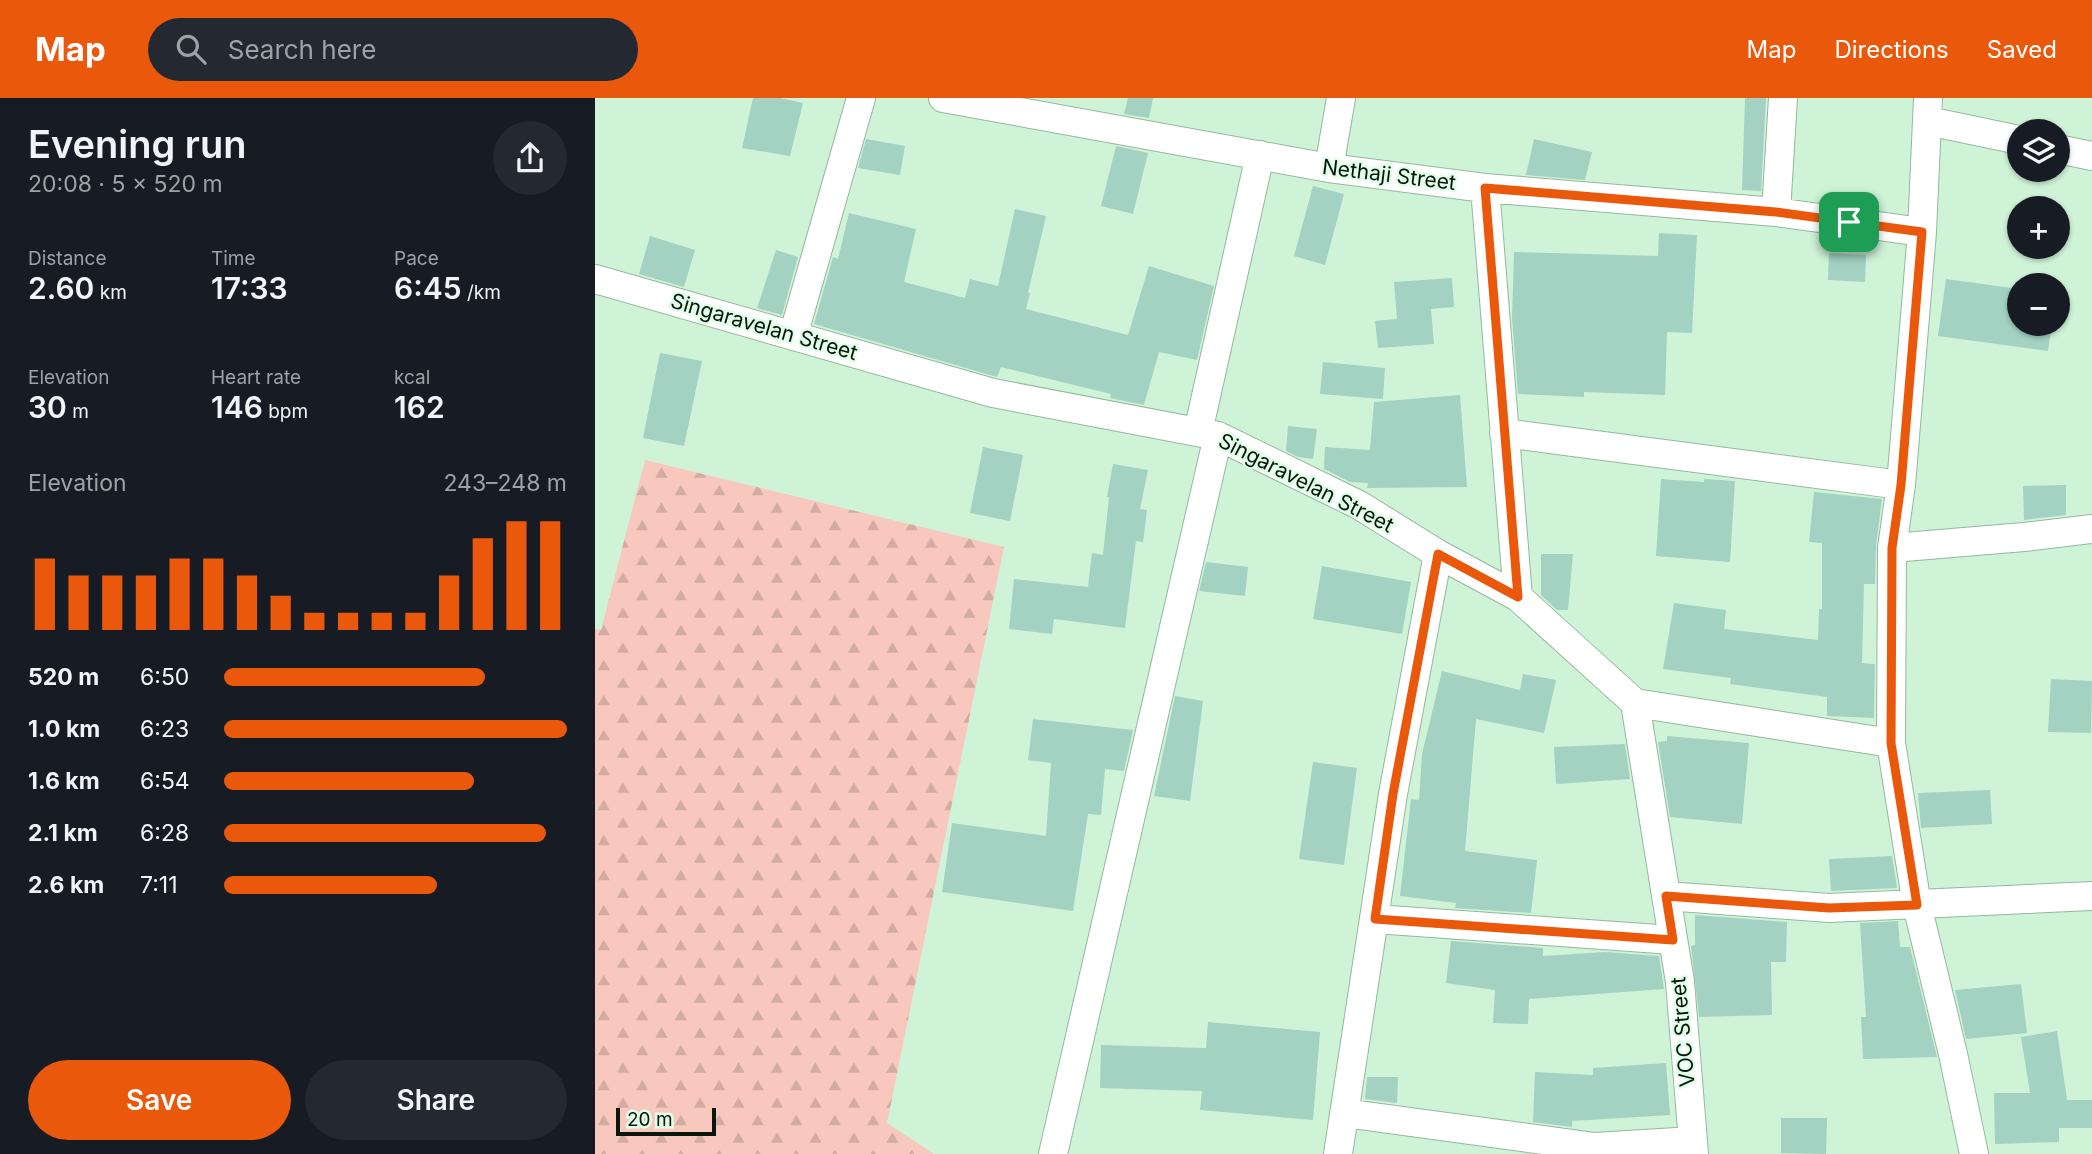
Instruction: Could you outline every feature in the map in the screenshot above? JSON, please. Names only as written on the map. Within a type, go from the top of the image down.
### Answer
[{"type":"street","points":[[793,335],[861,98]]},
{"type":"street","name":"Nethaji Street","points":[[943,98],[1329,168],[1485,188],[1776,212],[1922,232]]},
{"type":"street","points":[[1329,168],[1341,98]]},
{"type":"street","points":[[1776,212],[1783,98]]},
{"type":"street","points":[[1974,1154],[1917,905],[1891,743],[1892,548],[1901,485],[1922,232],[1928,110],[2007,137]]},
{"type":"street","points":[[2070,151],[2092,156]]},
{"type":"street","points":[[1053,1154],[1208,434],[1260,155]]},
{"type":"street","points":[[1485,188],[1518,597]]},
{"type":"street","name":"Singaravelan Street","points":[[595,279],[993,393],[1208,434],[1359,505],[1438,554],[1518,597],[1635,703]]},
{"type":"street","points":[[1504,433],[1901,485]]},
{"type":"street","points":[[1892,548],[2092,529]]},
{"type":"street","points":[[1338,1154],[1393,794],[1438,554]]},
{"type":"street","points":[[1635,703],[1891,743]]},
{"type":"street","name":"VOC Street","points":[[1635,703],[1680,982],[1693,1147]]},
{"type":"street","points":[[1666,896],[1829,908],[2092,895]]},
{"type":"street","points":[[1375,919],[1673,940]]},
{"type":"street","points":[[1344,1113],[1595,1147],[1693,1147]]},
{"type":"green space","points":[[645,460],[1004,547],[887,1123],[934,1154],[595,1154],[595,629],[601,630]]},
{"type":"building","points":[[753,98],[780,98],[803,103],[790,156],[742,148]]},
{"type":"building","points":[[1128,98],[1153,98],[1149,118],[1124,114]]},
{"type":"building","points":[[1745,98],[1766,98],[1761,191],[1742,190]]},
{"type":"building","points":[[866,139],[905,146],[900,175],[858,168]]},
{"type":"building","points":[[1534,139],[1592,152],[1585,180],[1526,175]]},
{"type":"building","points":[[1116,146],[1148,153],[1133,214],[1101,206]]},
{"type":"building","points":[[1313,186],[1344,194],[1325,265],[1294,256]]},
{"type":"building","points":[[1015,209],[1046,216],[1026,309],[1128,335],[1149,266],[1214,286],[1197,360],[1159,352],[1144,405],[1110,398],[1111,394],[1001,367],[997,377],[814,324],[833,257],[838,259],[849,213],[916,229],[904,282],[965,298],[970,279],[998,286]]},
{"type":"building","points":[[1659,233],[1697,235],[1692,333],[1667,332],[1665,395],[1584,392],[1584,397],[1518,394],[1512,318],[1514,252],[1658,256]]},
{"type":"building","points":[[650,236],[695,250],[684,287],[639,274]]},
{"type":"building","points":[[776,250],[798,257],[782,315],[757,308]]},
{"type":"building","points":[[1829,253],[1866,255],[1865,282],[1828,280]]},
{"type":"building","points":[[1452,278],[1454,307],[1431,309],[1434,344],[1378,348],[1375,321],[1397,319],[1394,282]]},
{"type":"building","points":[[1946,279],[2007,287],[2007,336],[2050,336],[2048,351],[1938,336]]},
{"type":"building","points":[[660,353],[702,361],[684,446],[643,438]]},
{"type":"building","points":[[1323,362],[1385,368],[1383,399],[1320,394]]},
{"type":"building","points":[[1460,395],[1467,487],[1367,488],[1368,483],[1350,482],[1324,469],[1325,447],[1370,450],[1374,402]]},
{"type":"building","points":[[1288,426],[1317,429],[1313,459],[1298,457],[1286,451]]},
{"type":"building","points":[[983,447],[1023,455],[1010,521],[970,513]]},
{"type":"building","points":[[1113,464],[1148,470],[1140,509],[1147,510],[1143,542],[1136,541],[1125,628],[1054,619],[1052,634],[1009,629],[1014,579],[1088,587],[1092,553],[1103,555],[1107,497]]},
{"type":"building","points":[[1661,479],[1735,481],[1730,562],[1656,556]]},
{"type":"building","points":[[2066,485],[2066,515],[2024,520],[2023,486]]},
{"type":"building","points":[[1814,492],[1882,499],[1876,546],[1875,584],[1864,584],[1862,663],[1875,664],[1874,718],[1827,716],[1827,697],[1730,684],[1731,678],[1663,669],[1674,603],[1726,610],[1724,629],[1818,640],[1819,609],[1822,609],[1822,543],[1809,542]]},
{"type":"building","points":[[1541,554],[1573,554],[1568,610],[1557,610],[1541,595]]},
{"type":"building","points":[[1206,562],[1248,567],[1245,596],[1199,591]]},
{"type":"building","points":[[1322,566],[1411,582],[1402,634],[1313,619]]},
{"type":"building","points":[[1442,671],[1520,690],[1523,674],[1556,680],[1544,733],[1476,719],[1465,851],[1537,860],[1531,913],[1455,908],[1456,903],[1400,896],[1411,799],[1419,800],[1422,754]]},
{"type":"building","points":[[2051,679],[2092,681],[2091,733],[2048,732]]},
{"type":"building","points":[[1175,696],[1203,701],[1190,801],[1154,796]]},
{"type":"building","points":[[1033,719],[1133,730],[1124,771],[1105,769],[1101,815],[1088,814],[1073,911],[942,892],[952,823],[1046,836],[1051,763],[1028,760]]},
{"type":"building","points":[[1667,736],[1749,743],[1742,824],[1670,817],[1658,742],[1667,741]]},
{"type":"building","points":[[1625,744],[1630,779],[1556,784],[1554,747]]},
{"type":"building","points":[[1313,762],[1357,768],[1344,865],[1299,859]]},
{"type":"building","points":[[1990,790],[1992,824],[1921,828],[1918,793]]},
{"type":"building","points":[[1892,856],[1897,888],[1831,891],[1829,859]]},
{"type":"building","points":[[1695,915],[1787,922],[1786,962],[1771,962],[1772,1015],[1699,1017],[1691,946],[1695,945]]},
{"type":"building","points":[[1898,921],[1900,947],[1910,947],[1937,1057],[1863,1059],[1861,1017],[1866,1017],[1860,923]]},
{"type":"building","points":[[1451,941],[1543,948],[1543,956],[1605,952],[1659,956],[1664,989],[1529,999],[1528,1024],[1493,1023],[1495,990],[1446,983]]},
{"type":"building","points":[[2021,984],[2027,1033],[1966,1039],[1955,990]]},
{"type":"building","points":[[1208,1022],[1320,1032],[1313,1120],[1200,1110],[1202,1091],[1100,1088],[1101,1045],[1206,1048]]},
{"type":"building","points":[[2057,1031],[2067,1100],[2092,1100],[2092,1128],[2059,1128],[2059,1142],[1995,1144],[1994,1093],[2030,1093],[2021,1037]]},
{"type":"building","points":[[1666,1063],[1670,1115],[1572,1121],[1572,1127],[1533,1122],[1535,1072],[1593,1075],[1593,1068]]},
{"type":"building","points":[[1367,1077],[1398,1077],[1397,1103],[1365,1099]]},
{"type":"building","points":[[1781,1118],[1827,1118],[1826,1154],[1781,1153]]},
{"type":"route","points":[[1485,188],[1776,212],[1849,222],[1922,232],[1901,485],[1892,548],[1891,743],[1917,905],[1829,908],[1666,896],[1673,940],[1375,919],[1393,794],[1438,554],[1518,597],[1485,188]]}]
